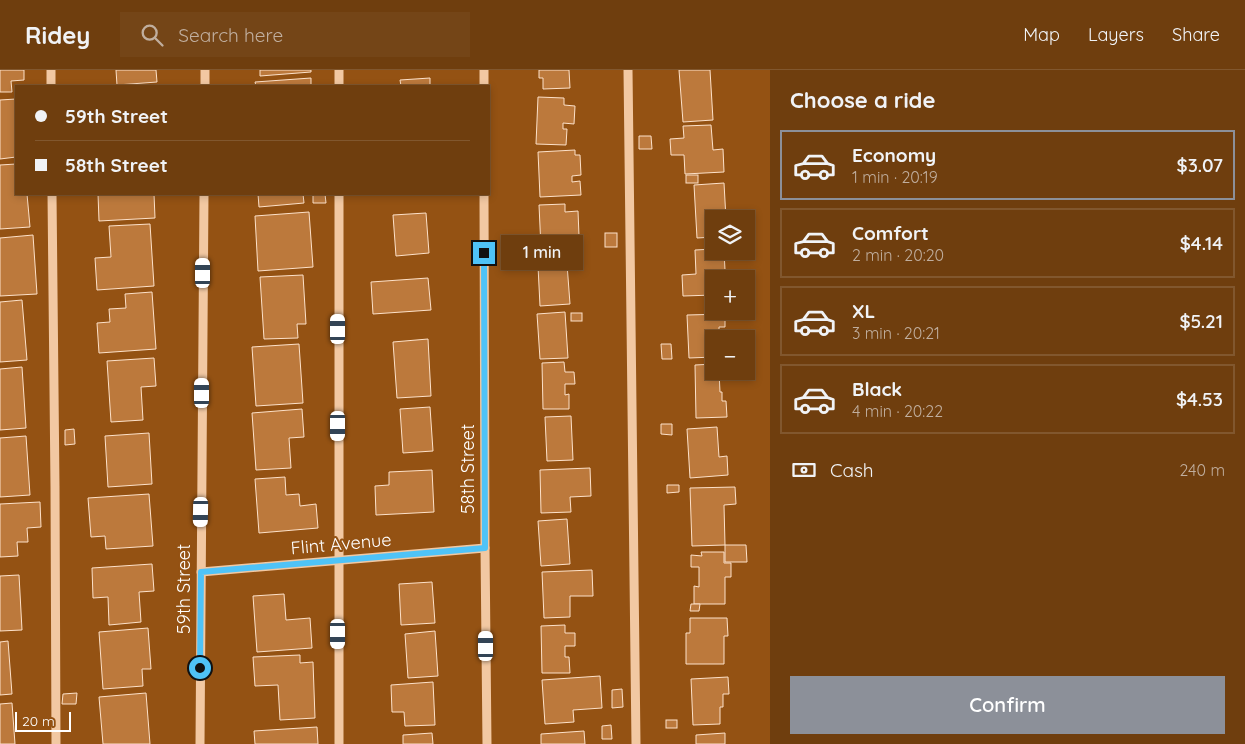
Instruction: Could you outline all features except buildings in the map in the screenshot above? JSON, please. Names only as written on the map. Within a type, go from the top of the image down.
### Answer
[{"type":"street","points":[[51,70],[51,85]]},
{"type":"street","points":[[205,70],[205,85]]},
{"type":"street","points":[[339,70],[339,85]]},
{"type":"street","points":[[484,70],[484,85]]},
{"type":"street","points":[[628,70],[636,744]]},
{"type":"street","points":[[52,195],[56,744]]},
{"type":"street","name":"59th Street","points":[[200,744],[204,195]]},
{"type":"street","points":[[338,195],[339,744]]},
{"type":"street","name":"58th Street","points":[[484,195],[487,744]]},
{"type":"street","name":"Flint Avenue","points":[[201,572],[485,548]]},
{"type":"route","points":[[200,668],[201,572],[485,548],[484,253]]}]
